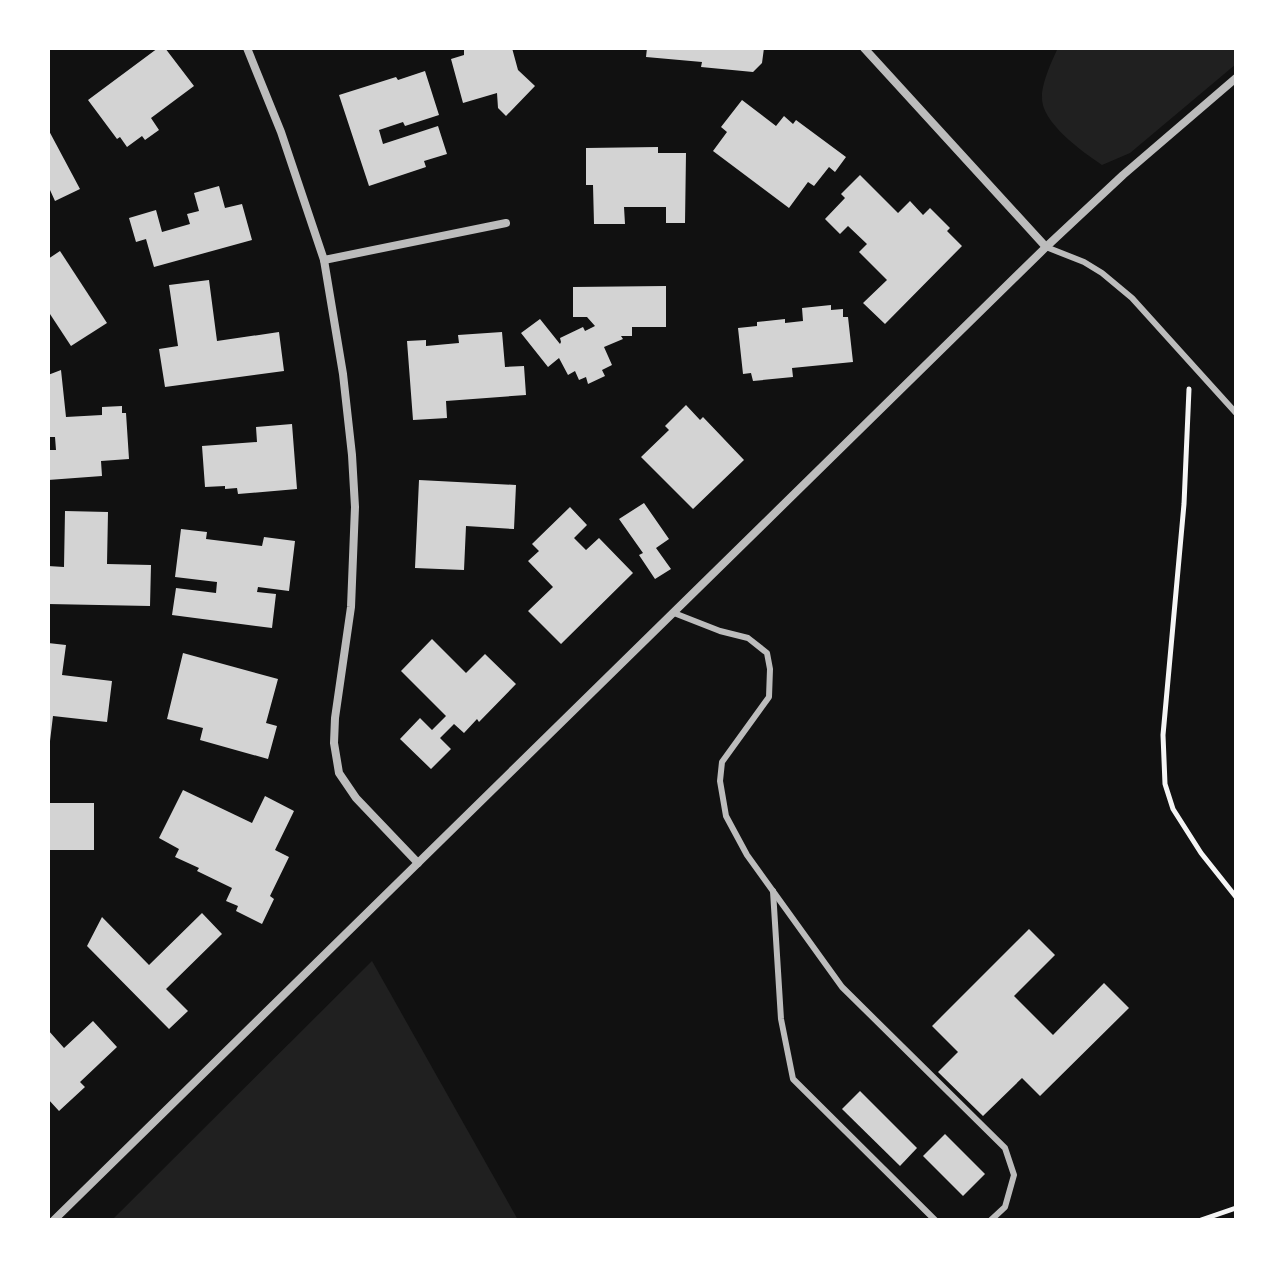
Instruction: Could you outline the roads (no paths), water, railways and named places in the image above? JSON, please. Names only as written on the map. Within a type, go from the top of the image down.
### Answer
[{"type":"street","points":[[247,48],[281,132],[324,260],[343,374],[355,507],[351,607],[335,718],[334,743],[339,773],[356,798],[418,863]]},
{"type":"street","points":[[864,48],[1046,247]]},
{"type":"street","points":[[54,1220],[1046,247],[1123,175],[1236,78]]},
{"type":"street","points":[[324,260],[506,223]]},
{"type":"lane","points":[[1046,247],[1084,262],[1132,298],[1236,413]]},
{"type":"lane","points":[[674,613],[748,638],[767,653],[769,697],[722,762],[720,781],[726,816],[747,855],[842,987],[1005,1148],[1014,1175],[1005,1207],[991,1220]]},
{"type":"lane","points":[[773,891],[781,1019],[793,1079],[935,1220]]}]
